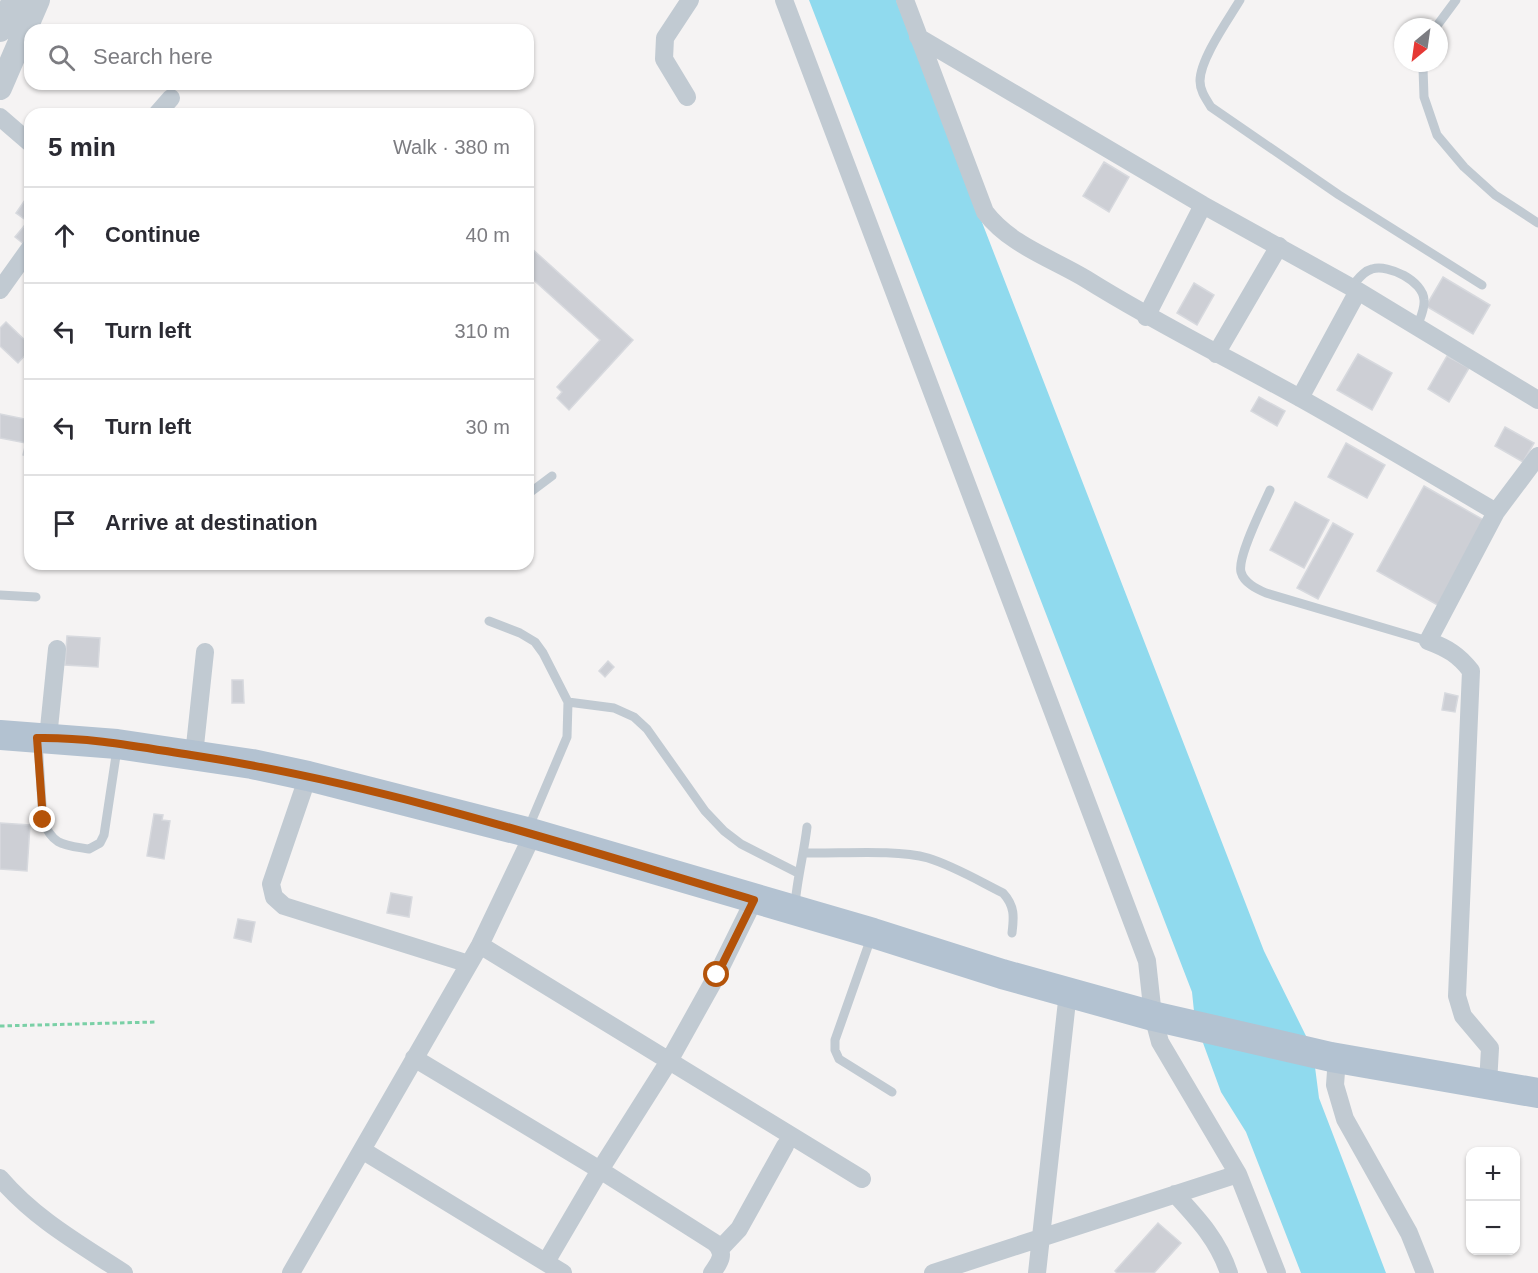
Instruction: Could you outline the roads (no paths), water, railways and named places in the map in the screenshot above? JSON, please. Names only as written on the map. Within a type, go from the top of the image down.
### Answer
[{"type":"main road","points":[[0,735],[117,744],[252,764],[308,776],[530,833],[873,933],[1002,974],[1167,1019],[1334,1057],[1538,1093]]},
{"type":"street","points":[[0,30],[14,0]]},
{"type":"street","points":[[28,24],[38,0]]},
{"type":"street","points":[[687,97],[664,59],[665,38],[690,0]]},
{"type":"street","points":[[784,0],[1147,961],[1167,1019],[1160,1042],[1238,1174],[1277,1273]]},
{"type":"street","points":[[905,0],[985,212],[995,225],[1010,237],[1146,316],[1300,398],[1496,512]]},
{"type":"street","points":[[0,88],[24,32]]},
{"type":"street","points":[[918,37],[1203,205],[1355,289],[1538,400]]},
{"type":"street","points":[[162,108],[171,98]]},
{"type":"street","points":[[0,117],[24,138]]},
{"type":"street","points":[[1146,316],[1203,205]]},
{"type":"street","points":[[1216,354],[1279,246]]},
{"type":"street","points":[[0,290],[24,256]]},
{"type":"street","points":[[1300,398],[1355,289]]},
{"type":"street","points":[[1488,1084],[1490,1048],[1463,1016],[1457,996],[1471,670],[1461,657],[1428,641],[1496,512],[1538,456]]},
{"type":"street","points":[[42,738],[57,649]]},
{"type":"street","points":[[194,755],[205,652]]},
{"type":"street","points":[[308,776],[271,884],[274,897],[284,906],[469,964]]},
{"type":"street","points":[[291,1273],[480,945],[530,833]]},
{"type":"street","points":[[546,1262],[600,1170],[669,1061],[717,975],[754,900]]},
{"type":"street","points":[[480,945],[862,1179]]},
{"type":"street","points":[[1037,1273],[1068,992]]},
{"type":"street","points":[[1334,1057],[1335,1085],[1345,1119],[1409,1233],[1425,1273]]},
{"type":"street","points":[[414,1058],[600,1170],[721,1248]]},
{"type":"street","points":[[712,1273],[721,1262],[721,1248],[739,1228],[785,1146]]},
{"type":"street","points":[[362,1150],[563,1273]]},
{"type":"street","points":[[933,1273],[1238,1174]]},
{"type":"street","points":[[0,1178],[17,1198],[45,1222],[124,1273]]},
{"type":"street","points":[[1175,1194],[1207,1229],[1229,1273]]},
{"type":"lane","points":[[1240,0],[1204,62],[1200,80],[1203,94],[1211,107],[1339,195],[1482,285]]},
{"type":"lane","points":[[1443,18],[1456,0]]},
{"type":"lane","points":[[1423,72],[1424,97],[1437,135],[1464,167],[1495,195],[1538,223]]},
{"type":"lane","points":[[1355,289],[1370,269],[1389,270],[1414,282],[1424,297],[1424,306],[1417,327]]},
{"type":"lane","points":[[534,490],[552,476]]},
{"type":"lane","points":[[1270,490],[1241,559],[1241,572],[1245,579],[1266,593],[1428,641]]},
{"type":"lane","points":[[0,595],[36,597]]},
{"type":"lane","points":[[489,621],[520,633],[535,642],[568,702],[567,737],[530,833]]},
{"type":"lane","points":[[568,702],[614,708],[634,717],[647,729],[705,811],[724,831],[741,844],[798,873]]},
{"type":"lane","points":[[42,738],[43,820],[46,829],[59,843],[89,849],[100,843],[104,834],[117,744]]},
{"type":"lane","points":[[794,911],[798,873],[804,853],[807,827]]},
{"type":"lane","points":[[804,853],[904,854],[946,864],[1003,893],[1011,901],[1014,910],[1012,933]]},
{"type":"lane","points":[[873,933],[835,1040],[835,1050],[839,1059],[892,1092]]},
{"type":"water","points":[[809,0],[896,0],[1264,951],[1307,1038],[1315,1067],[1319,1098],[1386,1273],[1301,1273],[1246,1132],[1221,1092],[1195,1021],[1192,992]]}]
